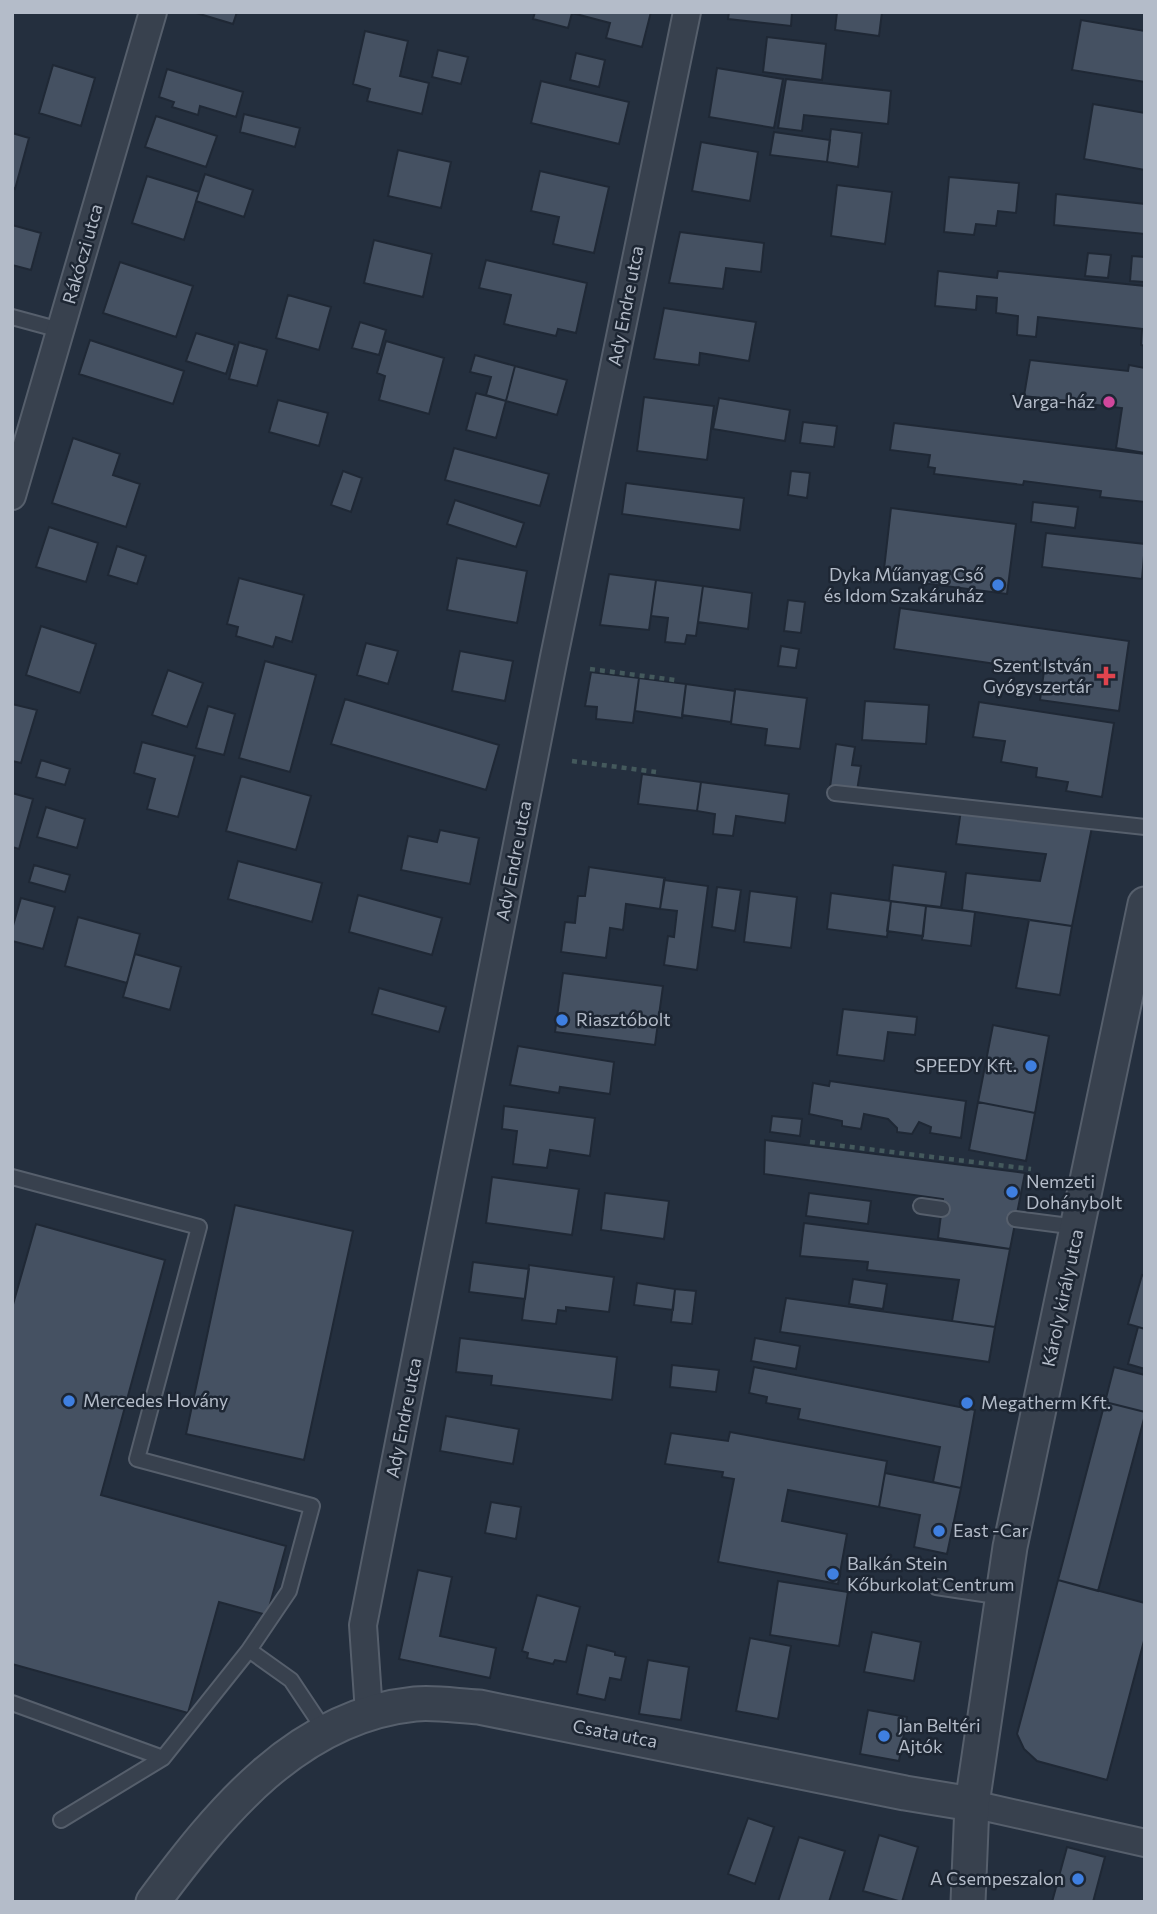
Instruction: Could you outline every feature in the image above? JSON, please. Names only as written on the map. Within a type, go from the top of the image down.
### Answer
[{"type":"street","name":"Rákóczi utca","points":[[12,496],[153,12]]},
{"type":"street","name":"Ady Endre utca","points":[[369,1713],[363,1625],[554,657],[687,12]]},
{"type":"street","name":"Károly király utca","points":[[968,1902],[972,1804],[1010,1546],[1145,904]]},
{"type":"street","name":"Csata utca","points":[[153,1902],[201,1841],[249,1788],[284,1757],[325,1731],[369,1713],[416,1704],[479,1707],[905,1793],[972,1804],[1145,1843]]},
{"type":"lane","points":[[12,317],[61,330]]},
{"type":"lane","points":[[835,793],[1145,827]]},
{"type":"lane","points":[[12,1177],[199,1227],[137,1459],[312,1506],[289,1591],[249,1650],[163,1758],[61,1820]]},
{"type":"lane","points":[[921,1206],[942,1209]]},
{"type":"lane","points":[[1015,1219],[1077,1227]]},
{"type":"lane","points":[[936,1587],[1003,1597]]},
{"type":"lane","points":[[249,1650],[291,1680],[325,1731]]},
{"type":"lane","points":[[12,1703],[163,1758]]},
{"type":"path","points":[[590,669],[675,680]]},
{"type":"path","points":[[572,761],[656,772]]},
{"type":"path","points":[[810,1142],[1031,1169]]},
{"type":"building","points":[[193,12],[237,12],[233,24]]},
{"type":"building","points":[[535,12],[651,12],[642,47],[606,38],[610,23],[572,13],[568,28],[533,19]]},
{"type":"building","points":[[729,12],[792,12],[791,26],[728,19]]},
{"type":"building","points":[[837,12],[882,12],[879,36],[835,30]]},
{"type":"building","points":[[1081,20],[1145,31],[1145,82],[1072,70]]},
{"type":"building","points":[[365,31],[408,41],[400,76],[429,83],[422,114],[367,101],[370,89],[353,84]]},
{"type":"building","points":[[767,37],[826,44],[822,80],[763,72]]},
{"type":"building","points":[[438,50],[468,57],[461,84],[432,77]]},
{"type":"building","points":[[576,53],[605,60],[599,87],[570,80]]},
{"type":"building","points":[[53,65],[95,78],[81,126],[39,113]]},
{"type":"building","points":[[717,68],[783,79],[774,128],[709,117]]},
{"type":"building","points":[[167,69],[243,92],[236,117],[200,106],[198,115],[172,107],[174,102],[159,97]]},
{"type":"building","points":[[786,79],[891,91],[888,124],[804,115],[802,131],[778,128]]},
{"type":"building","points":[[541,81],[629,102],[619,144],[531,123]]},
{"type":"building","points":[[1093,104],[1145,113],[1145,170],[1084,159]]},
{"type":"building","points":[[244,114],[300,128],[295,147],[240,132]]},
{"type":"building","points":[[156,116],[217,136],[206,167],[145,147]]},
{"type":"building","points":[[831,129],[862,133],[858,167],[827,162]]},
{"type":"building","points":[[774,132],[830,140],[827,162],[770,155]]},
{"type":"building","points":[[12,133],[29,138],[15,189],[12,188]]},
{"type":"building","points":[[701,142],[758,152],[750,201],[692,191]]},
{"type":"building","points":[[398,150],[451,162],[441,208],[388,196]]},
{"type":"building","points":[[540,171],[609,187],[594,253],[553,244],[559,217],[531,211]]},
{"type":"building","points":[[205,174],[253,190],[244,217],[196,201]]},
{"type":"building","points":[[147,176],[199,192],[184,240],[132,223]]},
{"type":"building","points":[[949,177],[1019,183],[1016,213],[998,211],[996,226],[976,224],[974,235],[944,232]]},
{"type":"building","points":[[837,185],[892,192],[885,244],[831,236]]},
{"type":"building","points":[[1056,194],[1145,204],[1145,234],[1054,225]]},
{"type":"building","points":[[12,225],[41,233],[31,270],[12,265]]},
{"type":"building","points":[[680,232],[764,243],[761,272],[726,268],[723,289],[669,283]]},
{"type":"building","points":[[374,240],[432,254],[423,297],[364,283]]},
{"type":"building","points":[[1088,253],[1111,255],[1108,278],[1085,276]]},
{"type":"building","points":[[1132,256],[1145,257],[1145,282],[1130,281]]},
{"type":"building","points":[[486,260],[587,283],[576,333],[558,329],[556,336],[504,324],[511,295],[479,288]]},
{"type":"building","points":[[120,262],[193,286],[176,337],[103,313]]},
{"type":"building","points":[[938,271],[997,278],[998,271],[1145,286],[1145,346],[1141,345],[1142,329],[1038,317],[1036,337],[1017,335],[1018,316],[996,313],[997,298],[977,296],[976,310],[935,306]]},
{"type":"building","points":[[288,295],[331,307],[319,350],[276,338]]},
{"type":"building","points":[[664,308],[756,322],[749,361],[700,353],[699,365],[654,359]]},
{"type":"building","points":[[360,322],[386,330],[379,355],[352,348]]},
{"type":"building","points":[[196,333],[235,345],[226,374],[186,361]]},
{"type":"building","points":[[90,340],[184,371],[173,404],[79,374]]},
{"type":"building","points":[[386,341],[444,358],[429,414],[379,400],[385,376],[377,373]]},
{"type":"building","points":[[239,342],[267,350],[257,386],[229,379]]},
{"type":"building","points":[[475,355],[515,366],[506,401],[486,395],[491,377],[470,372]]},
{"type":"building","name":"Varga-ház","points":[[1030,360],[1128,371],[1129,365],[1145,368],[1145,453],[1116,448],[1122,408],[1024,396]]},
{"type":"building","points":[[515,366],[567,380],[557,415],[506,401]]},
{"type":"building","points":[[476,393],[506,401],[496,438],[466,430]]},
{"type":"building","points":[[644,397],[714,406],[707,460],[637,451]]},
{"type":"building","points":[[719,398],[790,410],[785,441],[713,429]]},
{"type":"building","points":[[278,400],[328,413],[319,446],[269,432]]},
{"type":"building","points":[[803,422],[837,426],[834,447],[800,443]]},
{"type":"building","points":[[894,423],[1145,454],[1145,502],[1100,497],[1101,491],[1024,481],[1023,485],[934,474],[935,468],[928,467],[930,455],[890,450]]},
{"type":"building","points":[[73,438],[120,454],[113,475],[140,484],[126,527],[52,503]]},
{"type":"building","points":[[454,448],[549,474],[540,506],[445,480]]},
{"type":"building","points":[[343,471],[362,478],[351,512],[331,505]]},
{"type":"building","points":[[791,471],[810,473],[807,498],[788,495]]},
{"type":"building","points":[[626,483],[744,498],[740,530],[622,514]]},
{"type":"building","points":[[455,500],[524,523],[516,547],[447,524]]},
{"type":"building","points":[[1033,502],[1078,507],[1075,528],[1031,522]]},
{"type":"building","points":[[891,508],[1016,524],[1007,594],[883,578]]},
{"type":"building","points":[[49,527],[98,543],[86,582],[36,567]]},
{"type":"building","points":[[1046,533],[1145,544],[1142,579],[1042,567]]},
{"type":"building","points":[[117,546],[146,556],[137,584],[108,575]]},
{"type":"building","points":[[457,558],[527,571],[517,623],[447,610]]},
{"type":"building","points":[[609,574],[656,580],[649,630],[600,625]]},
{"type":"building","points":[[239,578],[304,595],[292,642],[276,637],[273,647],[236,636],[238,627],[227,624]]},
{"type":"building","points":[[656,580],[703,586],[696,636],[687,635],[685,644],[665,642],[668,618],[651,616]]},
{"type":"building","points":[[703,586],[752,593],[748,629],[698,622]]},
{"type":"building","points":[[788,600],[805,602],[801,633],[784,631]]},
{"type":"building","points":[[900,608],[1129,641],[1119,711],[1040,700],[1044,671],[894,649]]},
{"type":"building","points":[[41,626],[96,644],[80,693],[26,675]]},
{"type":"building","points":[[366,643],[398,651],[388,684],[357,675]]},
{"type":"building","points":[[781,646],[799,649],[796,668],[778,666]]},
{"type":"building","points":[[460,651],[513,661],[505,701],[452,691]]},
{"type":"building","points":[[265,661],[316,675],[290,772],[239,758]]},
{"type":"building","points":[[168,670],[203,683],[187,727],[152,715]]},
{"type":"building","points":[[591,672],[639,678],[633,723],[596,719],[597,707],[585,706]]},
{"type":"building","points":[[639,678],[686,684],[682,718],[635,711]]},
{"type":"building","points":[[686,684],[735,691],[731,722],[682,715]]},
{"type":"building","points":[[735,689],[807,698],[800,749],[765,745],[767,729],[731,724]]},
{"type":"building","points":[[345,699],[499,745],[486,790],[331,744]]},
{"type":"building","points":[[865,701],[929,705],[926,744],[862,740]]},
{"type":"building","points":[[979,702],[1114,723],[1102,797],[1066,791],[1068,782],[1036,777],[1037,768],[1001,762],[1005,741],[973,737]]},
{"type":"building","points":[[12,704],[37,710],[21,763],[12,761]]},
{"type":"building","points":[[208,706],[235,714],[224,755],[196,748]]},
{"type":"building","points":[[142,742],[195,756],[178,817],[147,809],[155,779],[134,773]]},
{"type":"building","points":[[836,744],[855,747],[852,765],[861,766],[857,791],[830,787]]},
{"type":"building","points":[[41,760],[70,769],[65,785],[36,777]]},
{"type":"building","points":[[642,774],[701,782],[697,811],[638,804]]},
{"type":"building","points":[[241,776],[311,796],[296,850],[226,831]]},
{"type":"building","points":[[701,782],[789,794],[785,823],[736,816],[733,836],[713,834],[715,814],[697,811]]},
{"type":"building","points":[[12,793],[33,799],[19,849],[12,847]]},
{"type":"building","points":[[46,807],[85,819],[77,848],[37,837]]},
{"type":"building","points":[[961,810],[1092,827],[1072,926],[962,910],[966,873],[1040,881],[1046,854],[956,844]]},
{"type":"building","points":[[440,830],[479,838],[470,884],[401,870],[408,836],[437,842]]},
{"type":"building","points":[[238,861],[322,883],[312,922],[228,899]]},
{"type":"building","points":[[34,865],[70,875],[65,892],[29,882]]},
{"type":"building","points":[[893,865],[946,872],[941,907],[889,901]]},
{"type":"building","points":[[589,867],[665,878],[660,909],[626,904],[623,930],[610,928],[606,958],[561,952],[565,922],[575,923],[578,896],[585,896]]},
{"type":"building","points":[[664,880],[708,886],[697,970],[664,965],[668,936],[674,937],[677,911],[660,909]]},
{"type":"building","points":[[717,887],[741,890],[735,931],[712,927]]},
{"type":"building","points":[[750,891],[797,897],[791,948],[744,942]]},
{"type":"building","points":[[831,893],[891,901],[887,937],[827,929]]},
{"type":"building","points":[[358,895],[442,918],[432,955],[349,932]]},
{"type":"building","points":[[21,898],[55,907],[43,949],[12,941],[12,929]]},
{"type":"building","points":[[891,901],[926,906],[923,936],[887,931]]},
{"type":"building","points":[[926,906],[975,912],[971,946],[922,940]]},
{"type":"building","points":[[78,917],[140,934],[127,983],[65,966]]},
{"type":"building","points":[[1029,920],[1072,926],[1060,995],[1016,988]]},
{"type":"building","points":[[135,954],[181,967],[170,1010],[123,997]]},
{"type":"building","points":[[563,973],[663,986],[655,1045],[555,1032]]},
{"type":"building","points":[[379,988],[446,1007],[439,1032],[372,1014]]},
{"type":"building","points":[[843,1009],[917,1017],[915,1035],[888,1032],[884,1061],[837,1055]]},
{"type":"building","points":[[993,1025],[1049,1036],[1035,1113],[978,1102]]},
{"type":"building","points":[[518,1046],[614,1062],[610,1094],[560,1087],[559,1093],[510,1085]]},
{"type":"building","points":[[830,1081],[966,1101],[961,1138],[930,1133],[931,1127],[919,1122],[912,1134],[897,1132],[897,1128],[888,1119],[864,1114],[861,1129],[842,1126],[842,1121],[809,1114],[813,1083],[829,1086]]},
{"type":"building","points":[[978,1102],[1035,1113],[1026,1161],[969,1150]]},
{"type":"building","points":[[504,1106],[595,1118],[590,1156],[550,1150],[547,1168],[513,1164],[517,1131],[502,1129]]},
{"type":"building","points":[[772,1116],[802,1119],[800,1136],[770,1132]]},
{"type":"building","points":[[765,1140],[1025,1173],[1010,1249],[938,1238],[943,1199],[764,1174]]},
{"type":"building","points":[[492,1177],[579,1189],[572,1235],[486,1223]]},
{"type":"building","points":[[605,1193],[669,1201],[664,1239],[601,1230]]},
{"type":"building","points":[[809,1193],[871,1201],[868,1224],[806,1216]]},
{"type":"building","points":[[235,1205],[353,1231],[304,1460],[186,1434]]},
{"type":"building","points":[[804,1223],[1010,1249],[995,1327],[952,1321],[959,1280],[867,1270],[868,1262],[800,1256]]},
{"type":"building","name":"Mercedes Hovány","points":[[36,1224],[165,1260],[101,1495],[286,1546],[267,1615],[219,1602],[188,1713],[12,1664],[12,1308]]},
{"type":"building","points":[[473,1262],[529,1269],[525,1299],[469,1292]]},
{"type":"building","points":[[529,1265],[614,1277],[609,1312],[566,1307],[566,1311],[558,1310],[556,1324],[522,1320]]},
{"type":"building","points":[[1142,1275],[1145,1276],[1145,1329],[1128,1324]]},
{"type":"building","points":[[853,1279],[887,1284],[883,1309],[849,1304]]},
{"type":"building","points":[[637,1283],[675,1289],[673,1310],[634,1305]]},
{"type":"building","points":[[675,1289],[696,1291],[692,1324],[671,1322]]},
{"type":"building","points":[[786,1298],[995,1327],[989,1362],[780,1332]]},
{"type":"building","points":[[1138,1327],[1145,1329],[1145,1369],[1128,1364]]},
{"type":"building","points":[[460,1338],[617,1357],[612,1400],[491,1385],[492,1376],[456,1372]]},
{"type":"building","points":[[755,1338],[800,1346],[796,1369],[751,1361]]},
{"type":"building","points":[[672,1365],[719,1370],[716,1392],[670,1387]]},
{"type":"building","points":[[754,1367],[975,1410],[961,1488],[933,1482],[940,1447],[798,1419],[800,1409],[766,1403],[767,1397],[749,1393]]},
{"type":"building","points":[[1114,1367],[1145,1375],[1145,1412],[1105,1402]]},
{"type":"building","points":[[1105,1402],[1145,1412],[1145,1415],[1098,1591],[1058,1580]]},
{"type":"building","points":[[446,1416],[519,1429],[513,1464],[440,1451]]},
{"type":"building","points":[[730,1432],[887,1461],[879,1507],[788,1490],[782,1521],[847,1534],[838,1584],[718,1562],[734,1479],[722,1477],[723,1472],[665,1464],[671,1433],[728,1441]]},
{"type":"building","points":[[885,1473],[961,1488],[947,1554],[914,1547],[920,1515],[879,1507]]},
{"type":"building","points":[[491,1502],[521,1507],[516,1539],[485,1533]]},
{"type":"building","points":[[418,1570],[452,1577],[440,1636],[496,1648],[490,1678],[399,1659]]},
{"type":"building","points":[[1058,1580],[1145,1603],[1145,1637],[1107,1780],[1037,1761],[1024,1749],[1017,1734]]},
{"type":"building","points":[[778,1581],[848,1592],[839,1646],[770,1635]]},
{"type":"building","points":[[537,1595],[580,1607],[566,1662],[555,1660],[553,1664],[527,1658],[528,1653],[522,1651]]},
{"type":"building","points":[[872,1632],[921,1642],[914,1681],[864,1672]]},
{"type":"building","points":[[750,1638],[791,1646],[778,1719],[736,1711]]},
{"type":"building","points":[[587,1645],[626,1657],[621,1680],[610,1678],[605,1700],[577,1694]]},
{"type":"building","points":[[648,1660],[689,1667],[681,1720],[639,1714]]},
{"type":"building","name":"Jan Beltéri Ajtók","points":[[868,1710],[907,1717],[899,1761],[860,1754]]},
{"type":"building","points":[[748,1818],[774,1827],[755,1884],[728,1874]]},
{"type":"building","points":[[879,1835],[918,1847],[902,1902],[863,1891]]},
{"type":"building","points":[[799,1837],[845,1851],[829,1902],[778,1902]]},
{"type":"building","name":"A Csempeszalon","points":[[1067,1847],[1105,1857],[1093,1902],[1052,1902]]},
{"type":"place","name":"Varga-ház","points":[[1109,402]]},
{"type":"place","name":"Dyka Műanyag Cső és Idom Szakáruház","points":[[998,585]]},
{"type":"place","name":"Szent István Gyógyszertár","points":[[1106,676]]},
{"type":"place","name":"Riasztóbolt","points":[[562,1020]]},
{"type":"place","name":"SPEEDY Kft.","points":[[1031,1066]]},
{"type":"place","name":"Nemzeti Dohánybolt","points":[[1012,1192]]},
{"type":"place","name":"Mercedes Hovány","points":[[69,1401]]},
{"type":"place","name":"Megatherm Kft.","points":[[967,1403]]},
{"type":"place","name":"East -Car","points":[[939,1531]]},
{"type":"place","name":"Balkán Stein Kőburkolat Centrum","points":[[833,1574]]},
{"type":"place","name":"Jan Beltéri Ajtók","points":[[884,1736]]},
{"type":"place","name":"A Csempeszalon","points":[[1078,1879]]}]
